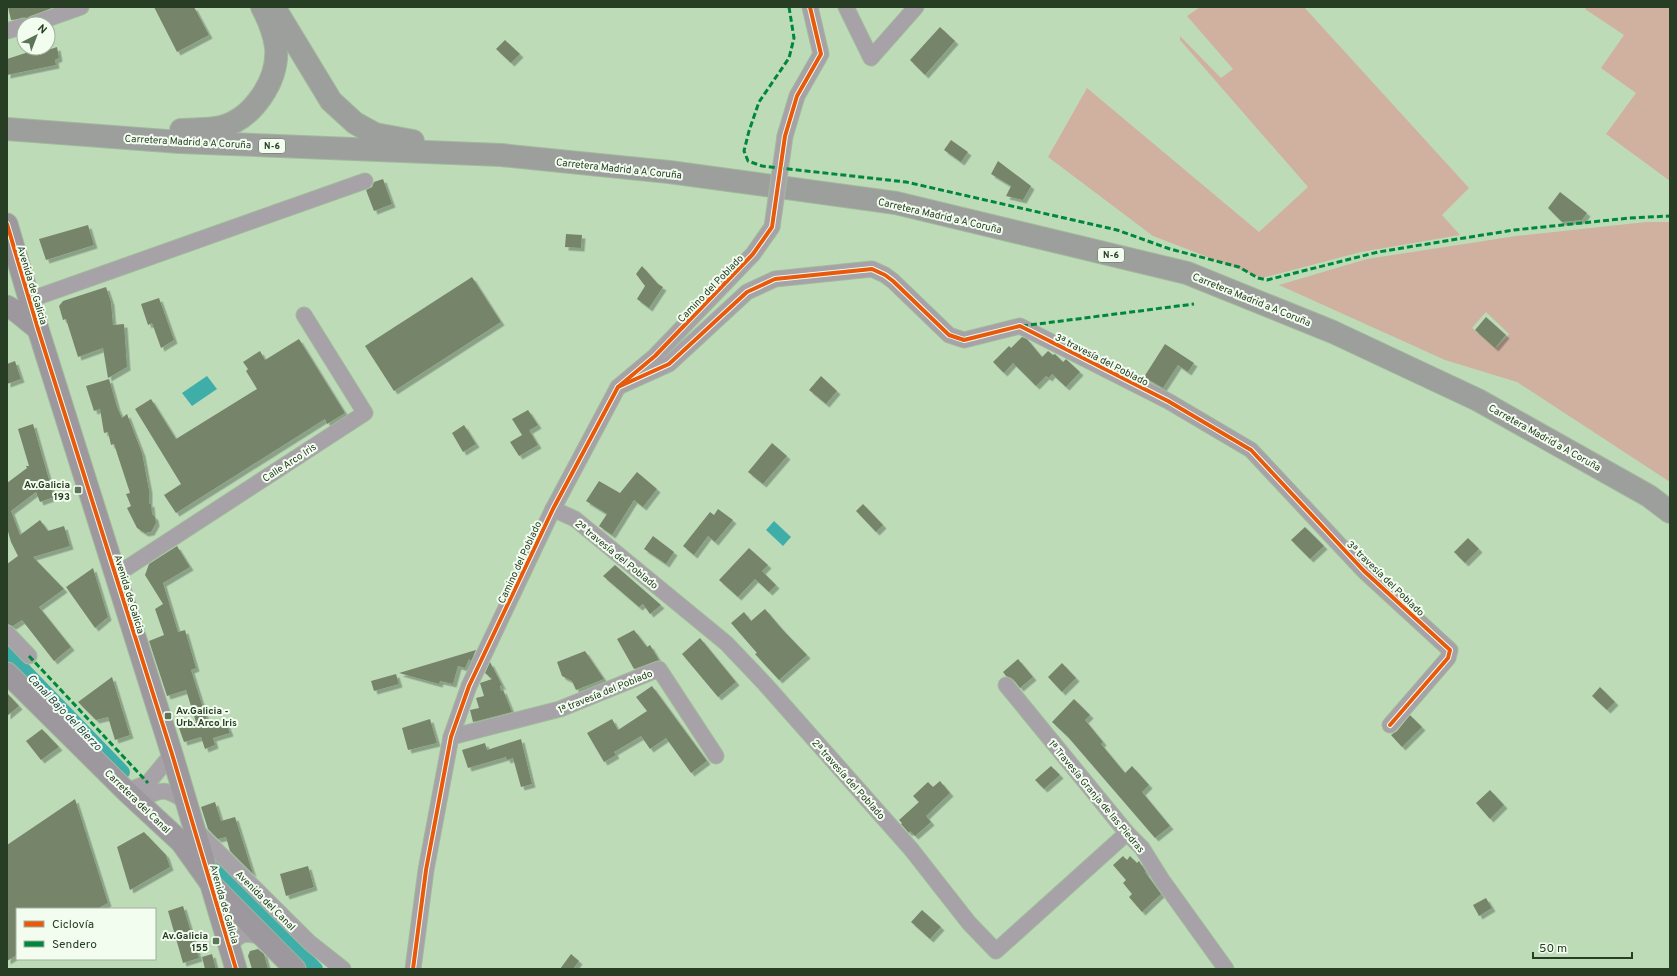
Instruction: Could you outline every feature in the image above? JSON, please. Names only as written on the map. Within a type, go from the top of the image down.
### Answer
[{"type":"highway","name":"N-6","points":[[43,131],[128,132],[180,130],[221,126],[244,116],[256,103],[268,86],[275,68],[276,48],[271,22],[262,7]]},
{"type":"highway","name":"N-6","points":[[274,7],[331,101],[355,123],[375,134],[501,155]]},
{"type":"highway","name":"Carretera Madrid a A Coruña","points":[[9,129],[180,142],[501,155],[669,172],[896,204],[1187,273],[1333,332],[1478,400],[1649,496],[1670,512]]},
{"type":"main road","name":"Avenida de Galicia","points":[[7,224],[15,278],[29,300],[172,754],[236,969]]},
{"type":"main road","points":[[7,298],[11,296],[15,278]]},
{"type":"main road","points":[[7,306],[38,329]]},
{"type":"main road","name":"Carretera del Canal","points":[[7,673],[126,791],[181,842],[208,875]]},
{"type":"main road","points":[[208,875],[263,937],[295,969]]},
{"type":"street","points":[[56,16],[81,7]]},
{"type":"street","name":"Camino del Poblado","points":[[413,969],[426,870],[451,737],[469,686],[553,509],[618,387],[655,356],[683,328],[753,254],[772,227],[785,136],[797,96],[821,54],[810,7]]},
{"type":"street","points":[[846,7],[871,58],[916,7]]},
{"type":"street","points":[[29,300],[365,181]]},
{"type":"street","name":"3ª travesía del Poblado","points":[[618,387],[669,364],[748,292],[775,279],[872,269],[885,275],[893,281],[949,335],[964,340],[1020,326],[1168,400],[1251,450],[1364,571],[1450,650],[1448,658],[1390,725]]},
{"type":"street","name":"Calle Arco Iris","points":[[116,575],[365,413],[304,314]]},
{"type":"street","name":"2ª travesía del Poblado","points":[[553,509],[575,519],[726,643],[765,684],[911,849],[969,923],[996,951],[1127,832]]},
{"type":"street","points":[[7,633],[29,656]]},
{"type":"street","name":"1ª travesía del Poblado","points":[[451,737],[560,709],[658,669],[716,756]]},
{"type":"street","name":"1ª Travesía Granja de las Piedras","points":[[1006,685],[1127,832],[1142,848],[1162,880],[1226,969]]},
{"type":"street","points":[[126,791],[148,782],[172,754]]},
{"type":"street","points":[[142,806],[143,800],[159,791],[166,790],[187,803]]},
{"type":"street","name":"Avenida del Canal","points":[[195,832],[310,943],[343,969]]},
{"type":"street","points":[[230,947],[236,937],[246,933],[263,937]]},
{"type":"shaded area","points":[[1200,7],[1304,7],[1469,188],[1442,215],[1460,235],[1361,252],[1262,278],[1153,236],[1048,157],[1087,88],[1259,232],[1308,187],[1180,40],[1180,36],[1221,78],[1233,69],[1187,16]]},
{"type":"shaded area","points":[[1587,7],[1670,7],[1670,181],[1606,134],[1636,93],[1601,68],[1624,35],[1585,9]]},
{"type":"shaded area","points":[[1646,222],[1670,222],[1670,482],[1517,382],[1445,360],[1279,285],[1367,259],[1516,236]],"holes":[[[1486,312],[1509,334],[1497,347],[1472,328]]]},
{"type":"water","points":[[207,376],[217,389],[192,406],[182,393]]},
{"type":"water","points":[[774,521],[791,537],[783,546],[766,530]]},
{"type":"building","points":[[8,7],[52,7],[32,16],[16,16],[16,19],[11,20]]},
{"type":"building","points":[[154,7],[194,7],[209,35],[177,52]]},
{"type":"building","points":[[940,27],[955,41],[925,75],[910,60]]},
{"type":"building","points":[[505,40],[520,54],[511,63],[496,49]]},
{"type":"building","points":[[57,47],[59,58],[55,60],[56,65],[7,75],[7,59],[16,56],[56,56]]},
{"type":"building","points":[[951,140],[968,152],[961,162],[944,150]]},
{"type":"building","points":[[998,161],[1031,186],[1023,200],[1006,196],[1011,186],[991,174]]},
{"type":"building","points":[[383,179],[392,204],[374,211],[366,190],[372,187],[374,182]]},
{"type":"building","points":[[1560,192],[1587,213],[1582,220],[1562,222],[1548,208]]},
{"type":"building","points":[[88,225],[94,245],[46,260],[39,239]]},
{"type":"building","points":[[566,234],[582,235],[581,248],[565,247]]},
{"type":"building","points":[[642,266],[658,284],[663,287],[649,308],[637,299],[645,286],[636,274]]},
{"type":"building","points":[[472,277],[501,322],[394,391],[365,346]]},
{"type":"building","points":[[106,287],[111,302],[113,325],[124,324],[127,367],[108,378],[103,348],[78,357],[66,319],[63,320],[59,306],[63,301]]},
{"type":"building","points":[[159,298],[174,340],[161,348],[152,323],[148,325],[141,304]]},
{"type":"building","points":[[1486,317],[1506,335],[1495,348],[1475,330]]},
{"type":"building","points":[[1022,337],[1027,339],[1042,357],[1048,351],[1053,355],[1055,354],[1063,362],[1066,359],[1080,372],[1066,387],[1052,374],[1049,378],[1046,376],[1036,386],[1013,363],[1004,373],[993,362],[1009,346],[1011,348]]},
{"type":"building","points":[[299,339],[345,413],[327,424],[325,419],[176,513],[164,495],[181,484],[135,409],[151,399],[176,439],[257,389],[246,371],[248,369],[243,362],[260,351],[265,360]]},
{"type":"building","points":[[1165,344],[1194,363],[1188,372],[1178,365],[1163,388],[1144,377]]},
{"type":"building","points":[[15,361],[21,379],[7,384],[7,364]]},
{"type":"building","points":[[821,376],[837,391],[826,404],[809,390]]},
{"type":"building","points":[[109,379],[117,407],[122,418],[127,414],[142,453],[149,490],[149,504],[151,503],[152,514],[155,517],[156,523],[151,532],[145,533],[137,528],[127,508],[131,506],[126,494],[130,493],[114,444],[111,445],[108,432],[104,433],[100,409],[94,411],[86,386]]},
{"type":"building","points":[[528,410],[538,425],[529,430],[538,445],[519,456],[510,442],[522,435],[512,419]]},
{"type":"building","points":[[33,424],[54,497],[40,502],[36,492],[11,511],[20,535],[40,520],[48,531],[64,526],[70,546],[33,557],[64,589],[39,607],[71,647],[54,661],[22,620],[13,626],[7,624],[7,564],[18,556],[11,542],[7,528],[7,483],[27,468],[26,466],[29,466],[18,429]]},
{"type":"building","points":[[464,425],[476,444],[463,452],[452,433]]},
{"type":"building","points":[[772,443],[787,456],[763,484],[748,472]]},
{"type":"building","points":[[637,472],[657,489],[643,507],[634,500],[612,535],[599,526],[607,514],[586,501],[599,481],[620,493]]},
{"type":"building","points":[[863,504],[883,525],[876,532],[856,511]]},
{"type":"building","points":[[718,509],[733,520],[715,542],[708,536],[694,555],[683,546],[710,512],[714,515]]},
{"type":"building","points":[[1305,527],[1324,546],[1310,559],[1291,540]]},
{"type":"building","points":[[653,536],[674,552],[666,564],[644,549]]},
{"type":"building","points":[[1468,538],[1479,549],[1465,563],[1454,552]]},
{"type":"building","points":[[177,546],[190,567],[163,583],[178,632],[185,630],[196,668],[191,670],[209,727],[226,722],[230,733],[213,738],[215,745],[205,749],[201,737],[184,742],[179,728],[196,722],[186,690],[167,696],[149,641],[164,635],[155,609],[163,604],[145,575],[149,564]]},
{"type":"building","points":[[749,548],[768,565],[762,571],[776,585],[769,592],[755,579],[738,597],[719,580]]},
{"type":"building","points":[[615,565],[661,605],[650,614],[643,604],[639,607],[603,576]]},
{"type":"building","points":[[93,568],[108,617],[95,628],[66,587]]},
{"type":"building","points":[[765,609],[807,655],[779,680],[755,654],[757,653],[731,623],[744,612],[751,621]]},
{"type":"building","points":[[634,630],[647,647],[650,645],[659,660],[634,669],[617,639]]},
{"type":"building","points":[[700,638],[736,682],[718,697],[682,654]]},
{"type":"building","points":[[476,650],[471,661],[469,659],[465,668],[458,666],[453,684],[440,681],[439,684],[399,673]]},
{"type":"building","points":[[585,651],[604,679],[576,690],[572,681],[562,676],[557,662]]},
{"type":"building","points":[[1018,659],[1033,677],[1020,688],[1013,679],[1006,676],[1003,672]]},
{"type":"building","points":[[490,662],[503,687],[500,685],[501,691],[503,690],[512,712],[473,722],[470,710],[479,708],[476,698],[484,696],[480,683],[492,679],[485,673]]},
{"type":"building","points":[[1062,663],[1076,678],[1062,692],[1048,677]]},
{"type":"building","points":[[396,674],[399,684],[374,691],[371,681]]},
{"type":"building","points":[[112,677],[130,735],[115,740],[108,717],[96,720],[78,702]]},
{"type":"building","points":[[652,686],[707,761],[691,773],[666,738],[650,749],[641,736],[614,752],[616,755],[604,762],[587,733],[612,719],[618,730],[647,711],[636,697]]},
{"type":"building","points":[[1600,687],[1615,702],[1607,710],[1592,696]]},
{"type":"building","points":[[7,693],[19,706],[7,716]]},
{"type":"building","points":[[1074,699],[1090,715],[1085,720],[1103,742],[1101,744],[1125,773],[1132,766],[1149,785],[1142,792],[1170,826],[1155,838],[1068,737],[1052,722]]},
{"type":"building","points":[[1410,715],[1422,727],[1402,747],[1391,735],[1397,731]]},
{"type":"building","points":[[430,719],[437,743],[408,750],[402,728]]},
{"type":"building","points":[[42,729],[59,747],[41,760],[26,741]]},
{"type":"building","points":[[521,739],[532,784],[521,787],[513,758],[507,760],[506,757],[468,768],[462,750],[485,743],[487,750]]},
{"type":"building","points":[[1051,766],[1060,775],[1044,789],[1035,780]]},
{"type":"building","points":[[940,781],[950,793],[926,816],[931,822],[915,836],[910,831],[909,833],[899,820],[919,802],[913,796],[928,782],[933,787]]},
{"type":"building","points":[[1490,790],[1504,805],[1490,819],[1476,803]]},
{"type":"building","points":[[75,799],[108,903],[99,908],[16,908],[16,956],[7,961],[7,845]]},
{"type":"building","points":[[215,802],[221,821],[235,817],[253,874],[230,851],[226,837],[218,839],[208,829],[201,807]]},
{"type":"building","points":[[144,832],[166,855],[170,867],[130,890],[117,847]]},
{"type":"building","points":[[1123,856],[1127,860],[1130,856],[1137,863],[1139,861],[1161,894],[1142,912],[1129,897],[1132,894],[1123,883],[1126,880],[1113,865]]},
{"type":"building","points":[[308,866],[314,887],[286,896],[280,874]]},
{"type":"building","points":[[1486,898],[1492,908],[1479,916],[1473,905]]},
{"type":"building","points":[[183,906],[199,958],[183,963],[168,911]]},
{"type":"building","points":[[922,910],[941,927],[930,939],[911,922]]},
{"type":"building","points":[[258,949],[264,954],[268,969],[252,969],[248,956],[250,951]]},
{"type":"building","points":[[212,954],[216,969],[205,969],[202,957]]},
{"type":"building","points":[[571,954],[579,961],[573,969],[560,969]]},
{"type":"waterway","name":"Canal Bajo del Bierzo","points":[[7,652],[123,772]]},
{"type":"waterway","name":"Canal Bajo del Bierzo","points":[[204,855],[316,969]]},
{"type":"marked path","points":[[789,7],[794,38],[789,58],[759,102],[744,151],[748,161],[762,166],[906,182],[1117,230],[1170,249],[1239,267],[1258,278],[1267,280],[1378,252],[1514,230],[1630,218],[1670,216]]},
{"type":"marked path","points":[[1022,326],[1194,304]]},
{"type":"marked path","points":[[29,656],[148,783]]},
{"type":"cycle path","points":[[413,969],[426,870],[451,737],[469,686],[553,509],[618,387],[655,356],[753,254],[772,227],[785,136],[797,96],[821,54],[810,7]]},
{"type":"cycle path","points":[[7,224],[38,329],[172,754],[236,969]]},
{"type":"cycle path","points":[[618,387],[669,364],[747,292],[775,279],[872,269],[885,275],[893,281],[949,335],[964,340],[1020,326],[1168,401],[1251,450],[1364,571],[1450,650],[1448,658],[1390,725]]},
{"type":"place","name":"Av.Galicia 193","points":[[78,490]]},
{"type":"place","name":"Av.Galicia - Urb. Arco Iris","points":[[168,716]]},
{"type":"place","name":"Av.Galicia 155","points":[[216,941]]}]
